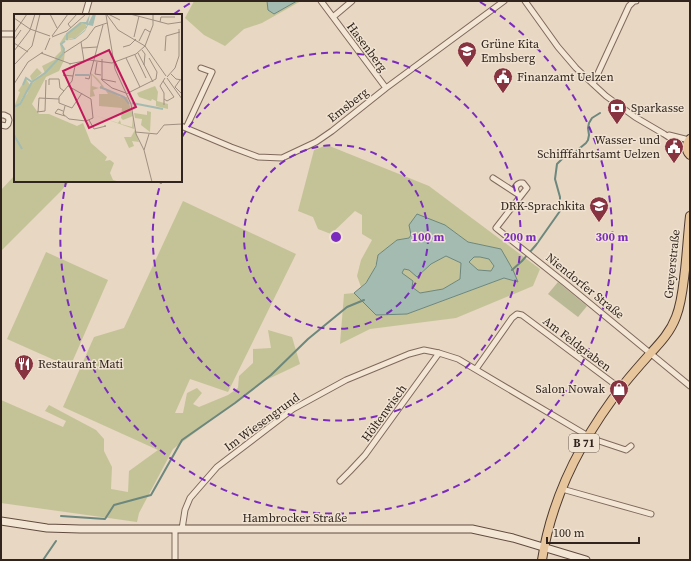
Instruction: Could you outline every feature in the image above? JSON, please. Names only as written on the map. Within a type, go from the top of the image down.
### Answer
[{"type":"main road","points":[[688,152],[686,146],[690,140]]},
{"type":"main road","name":"Greyerstraße","points":[[650,353],[670,330],[680,306],[688,255],[690,216]]},
{"type":"main road","name":"B 71","points":[[542,560],[552,517],[574,460],[603,411],[650,353]]},
{"type":"street","points":[[85,14],[89,1]]},
{"type":"street","name":"Hasenberg","points":[[321,1],[386,88]]},
{"type":"street","name":"Hasenberg","points":[[333,17],[352,1]]},
{"type":"street","name":"Emsberg","points":[[201,68],[212,72],[184,127],[258,157],[282,158],[322,138],[386,88],[504,1]]},
{"type":"street","points":[[525,1],[558,47],[576,68],[593,84],[606,96],[635,117],[664,134],[688,152]]},
{"type":"street","points":[[593,84],[629,6],[635,1]]},
{"type":"street","points":[[1,34],[14,34]]},
{"type":"street","points":[[1,115],[8,117],[9,120],[6,126],[1,125]]},
{"type":"street","points":[[664,134],[690,140]]},
{"type":"street","name":"Niendorfer Straße","points":[[493,178],[518,195],[496,228],[690,386]]},
{"type":"street","name":"Am Feldgraben","points":[[476,369],[512,318],[517,314],[522,315],[621,388]]},
{"type":"street","name":"Im Wiesengrund","points":[[175,560],[179,529],[190,498],[217,467],[293,410],[346,380],[409,354],[424,350],[458,359],[596,440],[626,450],[631,446]]},
{"type":"street","name":"Höltenwisch","points":[[340,481],[365,455],[439,353]]},
{"type":"street","points":[[562,489],[651,514]]},
{"type":"street","name":"Hambrocker Straße","points":[[1,521],[47,528],[472,529],[513,538],[586,560]]},
{"type":"green space","points":[[194,1],[267,1],[268,10],[274,14],[297,1],[301,1],[262,23],[244,29],[225,46],[204,35],[185,18]]},
{"type":"green space","points":[[327,145],[429,186],[540,269],[533,286],[456,318],[370,329],[340,344],[344,294],[354,293],[376,315],[407,314],[504,278],[517,282],[501,249],[468,242],[445,225],[411,235],[409,238],[397,240],[378,255],[376,264],[368,280],[361,287],[357,276],[361,260],[372,240],[362,234],[362,215],[355,211],[331,234],[318,229],[313,217],[298,211],[314,150]]},
{"type":"green space","points":[[14,176],[14,182],[69,182],[1,251],[1,190]]},
{"type":"green space","points":[[183,201],[296,254],[228,392],[190,379],[175,413],[183,413],[187,393],[197,388],[202,393],[193,404],[199,407],[228,395],[238,388],[239,376],[253,363],[253,349],[271,348],[268,330],[292,337],[300,364],[264,381],[173,449],[139,513],[137,522],[1,503],[1,400],[63,427],[66,421],[45,411],[49,405],[96,430],[104,439],[104,451],[112,467],[111,489],[128,492],[129,471],[158,450],[63,407],[94,337],[124,328]]},
{"type":"green space","points":[[46,252],[108,280],[70,367],[7,339]]},
{"type":"green space","points":[[446,256],[461,263],[460,279],[443,289],[420,293],[412,287],[402,273],[404,269],[409,270],[418,277],[431,264]]},
{"type":"green space","points":[[473,257],[489,259],[494,266],[491,271],[478,270],[469,262]]},
{"type":"green space","points":[[558,282],[587,306],[578,317],[548,294]]},
{"type":"shaded area","points":[[267,1],[297,1],[274,14],[268,10]]},
{"type":"shaded area","points":[[417,214],[445,225],[468,242],[501,249],[518,282],[504,278],[407,314],[376,315],[354,293],[366,283],[376,266],[378,255],[397,240],[409,238],[411,235],[409,225]],"holes":[[[446,256],[461,263],[460,279],[443,289],[420,293],[412,287],[413,281],[402,273],[404,269],[409,270],[417,277],[431,264]],[[474,257],[489,259],[494,266],[491,271],[478,270],[469,262]]]},
{"type":"waterway","points":[[512,270],[536,245],[560,211],[560,197],[555,179],[557,164],[564,157],[574,153],[586,143],[589,135],[589,123],[592,118],[600,113]]},
{"type":"waterway","points":[[61,516],[105,519],[114,505],[151,495],[182,440],[235,403],[271,375],[308,339],[347,307],[364,300]]},
{"type":"waterway","points":[[43,560],[56,541]]},
{"type":"place","name":"Grüne Kita Embsberg","points":[[467,68]]},
{"type":"place","name":"Finanzamt Uelzen","points":[[503,94]]},
{"type":"place","name":"Sparkasse","points":[[617,125]]},
{"type":"place","name":"Wasser- und Schifffahrtsamt Uelzen","points":[[674,164]]},
{"type":"place","name":"DRK-Sprachkita","points":[[599,223]]},
{"type":"place","name":"Restaurant Mati","points":[[24,381]]},
{"type":"place","name":"Salon Nowak","points":[[619,406]]}]
